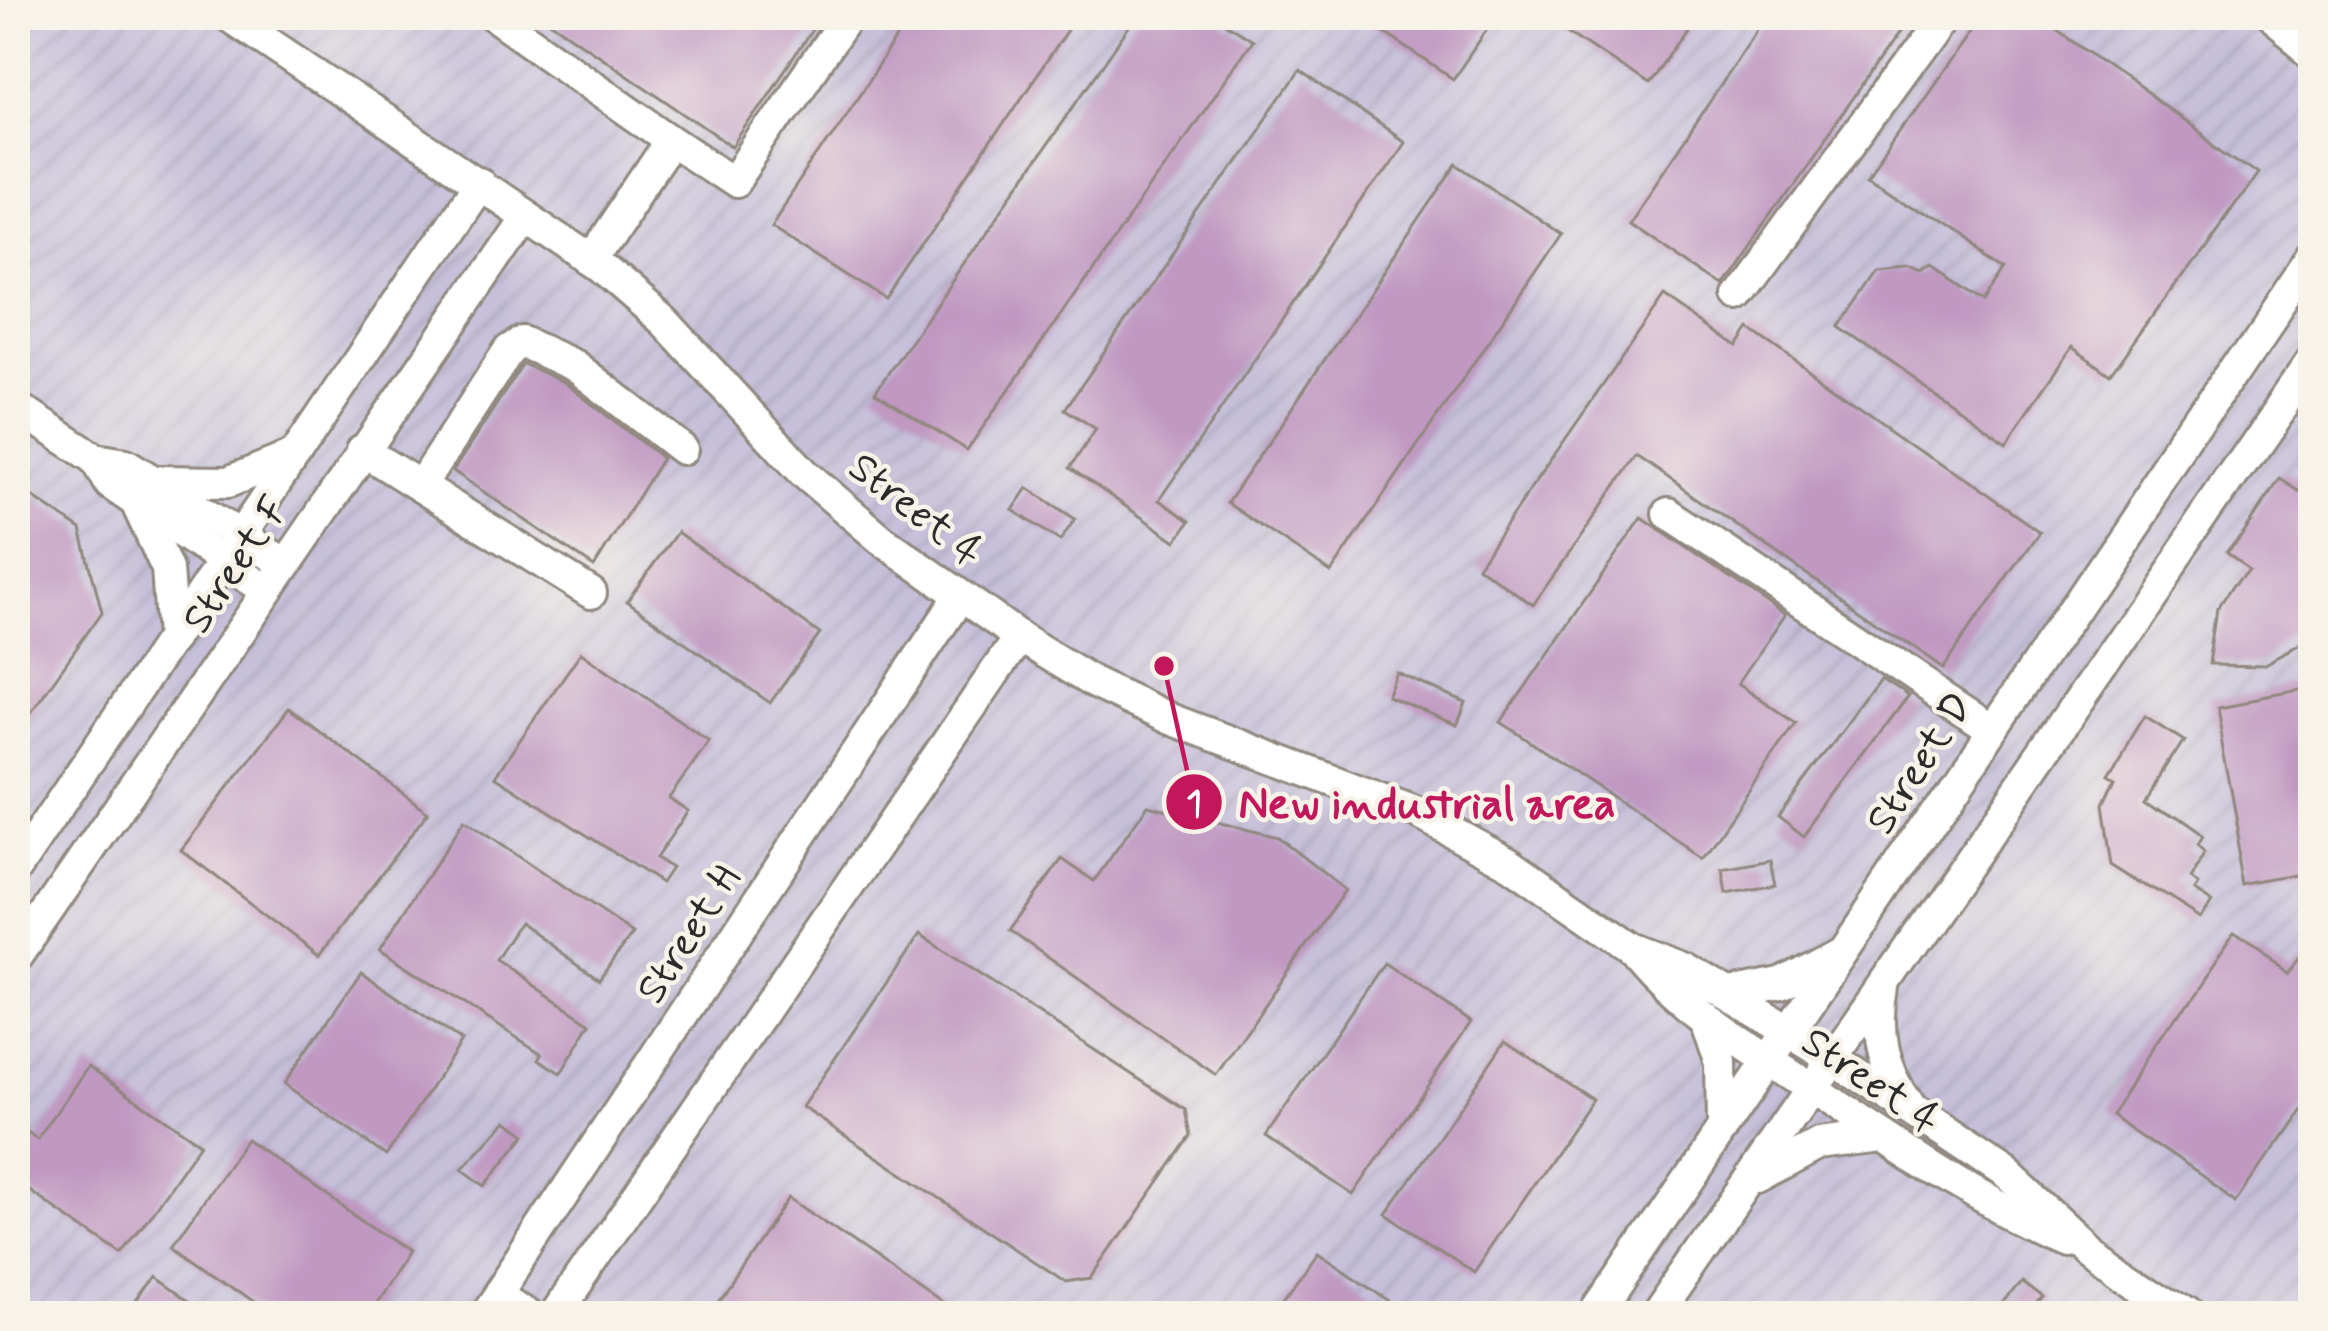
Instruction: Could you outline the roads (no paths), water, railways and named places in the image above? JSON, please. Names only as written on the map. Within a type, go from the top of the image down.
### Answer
[{"type":"street","name":"Street 4","points":[[227,15],[591,260],[665,322],[805,473],[880,539],[1019,637],[1094,683],[1170,719],[1418,812],[1510,863],[1633,948],[1688,969],[1833,1058],[2007,1175],[2086,1248],[2188,1316]]},
{"type":"street","points":[[493,15],[734,182],[848,15]]},
{"type":"street","points":[[1739,296],[1943,15]]},
{"type":"street","points":[[2266,15],[2313,53]]},
{"type":"street","points":[[591,260],[671,140]]},
{"type":"street","name":"Street F","points":[[15,870],[479,182]]},
{"type":"street","name":"Street F","points":[[15,959],[525,217]]},
{"type":"street","name":"Street D","points":[[1595,1316],[1792,1032],[1990,728],[2313,256]]},
{"type":"street","points":[[422,485],[509,350],[522,342],[575,366],[682,449]]},
{"type":"street","points":[[1654,1316],[2313,360]]},
{"type":"street","points":[[15,406],[95,459],[126,464],[142,491],[167,569],[172,640]]},
{"type":"street","points":[[362,450],[591,593]]},
{"type":"street","points":[[142,491],[228,482],[266,471],[301,452]]},
{"type":"street","points":[[142,491],[241,536],[284,563]]},
{"type":"street","points":[[142,491],[223,562],[266,590]]},
{"type":"street","points":[[1669,514],[1990,728]]},
{"type":"street","name":"Street H","points":[[491,1305],[960,596]]},
{"type":"street","points":[[555,1316],[1019,637]]},
{"type":"street","points":[[1730,994],[1793,980],[1849,946]]},
{"type":"street","name":"Street 4","points":[[1633,948],[1669,991],[1884,1137],[1990,1207],[2086,1248]]},
{"type":"street","points":[[1885,983],[1880,1037],[1897,1089],[1912,1112]]},
{"type":"street","points":[[1706,1017],[1724,1085],[1722,1132]]},
{"type":"street","points":[[1740,1194],[1789,1157],[1819,1144],[1884,1137]]},
{"type":"street","points":[[491,1305],[532,1316]]},
{"type":"place","name":"New industrial area","points":[[1164,666]]}]
